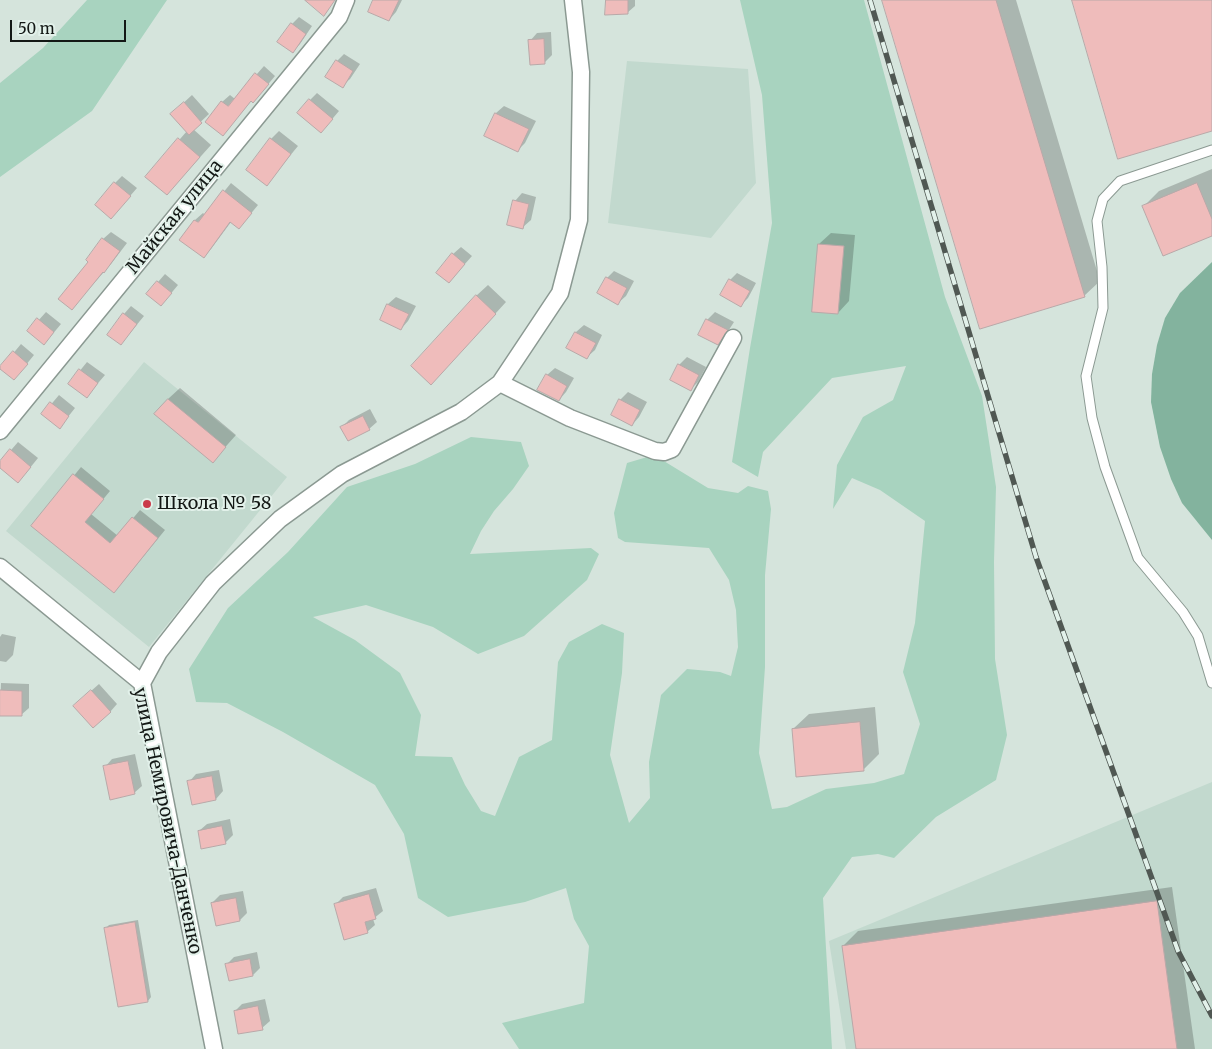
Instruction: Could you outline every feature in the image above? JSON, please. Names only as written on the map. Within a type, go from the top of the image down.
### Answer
[{"type":"street","name":"Майская улица","points":[[0,431],[339,17],[346,0]]},
{"type":"street","points":[[142,683],[159,652],[213,583],[280,519],[342,474],[462,412],[500,383],[560,294],[579,220],[581,72],[573,0]]},
{"type":"street","points":[[500,383],[570,418],[664,452],[672,449],[733,338]]},
{"type":"street","name":"улица Немировича-Данченко","points":[[0,567],[142,683],[214,1049]]},
{"type":"lane","points":[[1212,150],[1120,181],[1103,199],[1098,221],[1103,308],[1086,376],[1092,418],[1105,467],[1138,558],[1184,612],[1198,636],[1212,683]]},
{"type":"shaded area","points":[[87,0],[167,0],[92,111],[0,177],[0,83],[43,48]]},
{"type":"shaded area","points":[[740,0],[864,0],[945,297],[982,396],[996,487],[994,562],[995,659],[1007,735],[996,780],[936,817],[894,858],[878,854],[852,857],[823,898],[832,1049],[519,1049],[502,1023],[584,1003],[589,946],[574,919],[566,888],[525,902],[448,917],[418,898],[404,834],[375,785],[283,732],[227,703],[196,702],[189,669],[228,608],[288,552],[347,487],[415,464],[471,437],[521,442],[529,466],[494,511],[481,531],[470,554],[591,548],[599,554],[587,580],[524,636],[478,654],[433,627],[366,605],[313,617],[355,640],[400,673],[421,715],[415,756],[452,757],[465,785],[481,811],[495,816],[519,757],[552,740],[558,662],[569,642],[602,624],[624,633],[622,673],[610,755],[629,823],[650,798],[649,762],[661,695],[687,669],[720,672],[731,676],[738,647],[736,610],[729,580],[709,548],[625,542],[618,538],[614,513],[627,463],[654,455],[708,488],[738,493],[748,486],[768,491],[771,509],[765,575],[765,667],[759,753],[772,809],[787,807],[826,789],[874,783],[904,774],[920,724],[903,672],[915,623],[925,521],[880,490],[852,478],[833,509],[837,465],[863,417],[893,400],[906,366],[832,378],[763,452],[758,477],[732,462],[772,223],[762,95]]},
{"type":"shaded area","points":[[627,61],[748,69],[756,183],[711,238],[608,223]]},
{"type":"shaded area","points":[[1212,262],[1212,540],[1182,503],[1171,479],[1160,447],[1151,402],[1152,374],[1157,345],[1165,318],[1180,293]]},
{"type":"shaded area","name":"Школа № 58","points":[[144,362],[287,477],[149,647],[6,531]]},
{"type":"shaded area","points":[[1212,782],[1212,1049],[846,1049],[829,941]]},
{"type":"building","points":[[305,0],[335,0],[324,16]]},
{"type":"building","points":[[373,0],[399,0],[389,21],[368,12]]},
{"type":"building","points":[[606,0],[628,0],[628,14],[605,15]]},
{"type":"building","points":[[882,0],[996,0],[1085,297],[980,329]]},
{"type":"building","points":[[1072,0],[1212,0],[1212,131],[1118,159]]},
{"type":"building","points":[[291,23],[306,34],[293,53],[277,42]]},
{"type":"building","points":[[544,39],[545,64],[530,65],[528,40]]},
{"type":"building","points":[[336,60],[353,71],[343,88],[325,77]]},
{"type":"building","points":[[255,73],[269,84],[253,103],[251,101],[223,136],[205,122],[221,101],[228,106]]},
{"type":"building","points":[[309,99],[333,119],[321,133],[297,113]]},
{"type":"building","points":[[184,102],[202,123],[189,135],[170,114]]},
{"type":"building","points":[[495,113],[529,129],[518,152],[484,136]]},
{"type":"building","points":[[178,138],[200,157],[167,195],[145,177]]},
{"type":"building","points":[[270,138],[291,154],[267,186],[246,170]]},
{"type":"building","points":[[114,182],[131,196],[111,219],[95,205]]},
{"type":"building","points":[[1197,183],[1212,219],[1212,236],[1163,256],[1142,206]]},
{"type":"building","points":[[223,190],[252,213],[239,229],[230,222],[204,258],[179,240],[194,220],[198,222]]},
{"type":"building","points":[[513,200],[529,204],[523,229],[507,225]]},
{"type":"building","points":[[102,238],[120,251],[72,310],[58,299],[88,262],[86,260]]},
{"type":"building","points":[[818,244],[844,246],[838,314],[812,312]]},
{"type":"building","points":[[452,253],[465,264],[449,283],[436,273]]},
{"type":"building","points":[[606,277],[627,288],[618,305],[597,293]]},
{"type":"building","points":[[729,279],[750,291],[741,307],[720,295]]},
{"type":"building","points":[[157,281],[172,293],[161,306],[146,294]]},
{"type":"building","points":[[476,295],[496,314],[431,385],[411,366]]},
{"type":"building","points":[[387,304],[409,314],[401,330],[380,320]]},
{"type":"building","points":[[123,313],[137,324],[121,345],[107,335]]},
{"type":"building","points":[[37,318],[54,332],[44,345],[27,331]]},
{"type":"building","points":[[706,319],[728,330],[718,345],[698,335]]},
{"type":"building","points":[[575,332],[596,343],[587,359],[566,348]]},
{"type":"building","points":[[13,351],[28,364],[14,380],[0,369],[0,366]]},
{"type":"building","points":[[678,364],[699,375],[691,391],[670,380]]},
{"type":"building","points":[[79,369],[98,383],[87,398],[68,384]]},
{"type":"building","points":[[546,374],[567,386],[559,401],[537,390]]},
{"type":"building","points":[[168,399],[226,447],[213,463],[154,414]]},
{"type":"building","points":[[619,399],[640,410],[632,426],[611,415]]},
{"type":"building","points":[[50,402],[69,416],[60,429],[41,414]]},
{"type":"building","points":[[363,416],[370,430],[348,441],[340,427]]},
{"type":"building","points":[[10,449],[31,467],[18,483],[0,468],[0,461]]},
{"type":"building","points":[[73,474],[104,499],[85,522],[110,543],[132,517],[158,538],[114,593],[31,526]]},
{"type":"building","points":[[0,690],[22,691],[22,716],[0,716]]},
{"type":"building","points":[[91,690],[111,712],[93,728],[73,706]]},
{"type":"building","points":[[860,722],[864,771],[796,777],[792,729]]},
{"type":"building","points":[[128,761],[135,794],[110,800],[103,766]]},
{"type":"building","points":[[212,776],[216,800],[192,805],[187,781]]},
{"type":"building","points":[[222,826],[226,844],[201,849],[198,831]]},
{"type":"building","points":[[369,894],[376,919],[365,922],[368,933],[344,940],[334,904]]},
{"type":"building","points":[[236,898],[240,921],[216,926],[211,903]]},
{"type":"building","points":[[1157,901],[1177,1049],[856,1049],[842,946]]},
{"type":"building","points":[[135,922],[148,1002],[118,1007],[104,928]]},
{"type":"building","points":[[250,959],[253,976],[229,981],[225,964]]},
{"type":"building","points":[[258,1006],[263,1030],[238,1034],[234,1011]]},
{"type":"railway","points":[[870,0],[1036,557],[1178,951],[1212,1016]]},
{"type":"place","name":"Школа № 58","points":[[147,504]]}]
